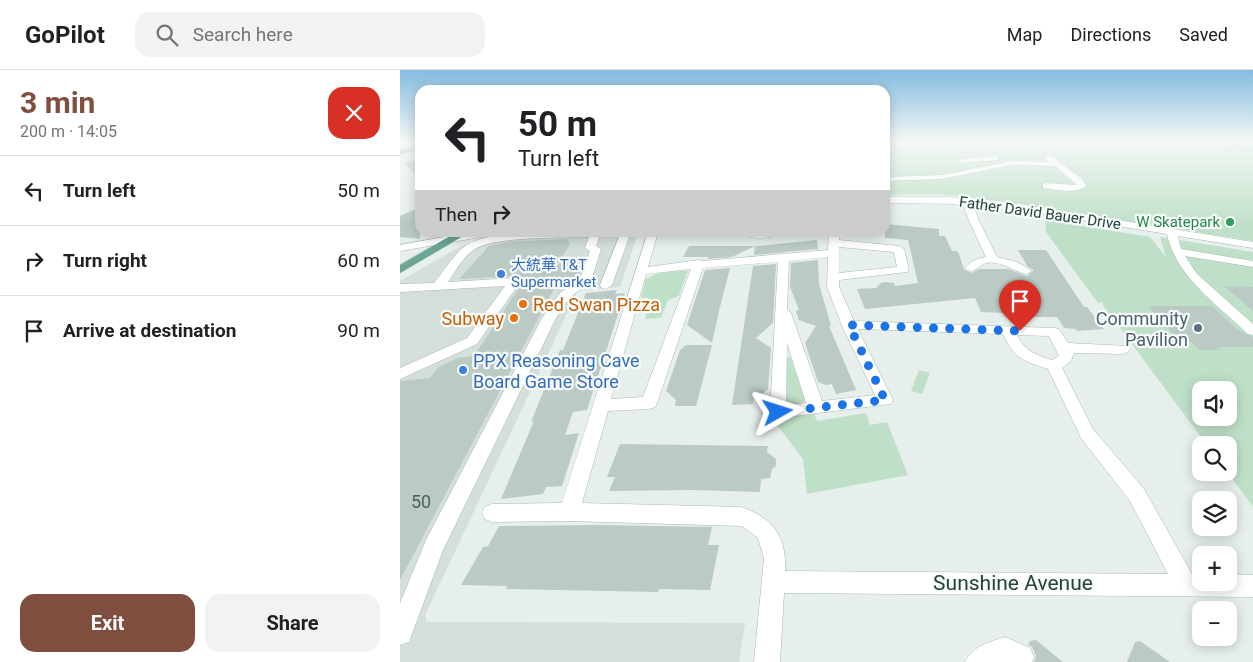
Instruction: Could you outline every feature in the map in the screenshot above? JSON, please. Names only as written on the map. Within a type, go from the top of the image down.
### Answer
[{"type":"main road","points":[[400,270],[456,237]]},
{"type":"street","points":[[890,179],[942,178],[979,170]]},
{"type":"street","points":[[1046,186],[1079,188],[1082,186],[1079,181],[1063,170]]},
{"type":"street","name":"Father David Bauer Drive","points":[[890,201],[968,204],[1253,246]]},
{"type":"street","points":[[968,204],[993,259]]},
{"type":"street","points":[[1173,234],[1176,251],[1193,276],[1253,332]]},
{"type":"street","points":[[400,248],[465,237]]},
{"type":"street","points":[[438,287],[470,248],[487,241],[541,237]]},
{"type":"street","points":[[400,633],[434,547],[549,318],[565,295],[585,281],[596,250],[590,248],[594,237]]},
{"type":"street","points":[[606,285],[625,237]]},
{"type":"street","points":[[569,512],[651,237]]},
{"type":"street","points":[[641,271],[699,263],[784,259],[834,243],[899,249],[903,270],[833,277]]},
{"type":"street","points":[[784,259],[778,412],[885,400],[833,287],[834,243]]},
{"type":"street","points":[[1176,251],[1253,264]]},
{"type":"street","points":[[592,261],[616,258]]},
{"type":"street","points":[[971,268],[977,263],[993,259],[1011,263],[1026,271]]},
{"type":"street","points":[[601,405],[649,404],[699,263]]},
{"type":"street","points":[[400,374],[472,341],[514,282],[402,289]]},
{"type":"street","points":[[781,302],[816,408]]},
{"type":"street","points":[[849,325],[1054,332],[1067,354],[1066,358],[1054,366]]},
{"type":"street","points":[[1008,330],[1018,351],[1032,359],[1054,366],[1087,432],[1137,495],[1186,585]]},
{"type":"street","points":[[1064,348],[1124,349]]},
{"type":"street","points":[[492,513],[569,512],[741,516],[756,520],[766,531],[773,543],[775,558],[766,662]]},
{"type":"street","name":"Sunshine Avenue","points":[[773,582],[1253,586]]},
{"type":"street","points":[[978,662],[990,654],[1006,650],[1021,657]]},
{"type":"shaded area","points":[[520,237],[637,237],[620,287],[578,290],[426,613],[426,622],[745,623],[739,662],[400,662],[400,281],[463,245],[486,239]]},
{"type":"green space","points":[[890,170],[1253,170],[1253,241],[1003,201],[939,194],[890,195]]},
{"type":"green space","points":[[1045,220],[1150,237],[1166,257],[1160,237],[1253,252],[1253,507],[1234,481],[1237,481],[1237,436],[1200,436],[1193,426],[1237,426],[1237,381],[1192,381],[1192,425],[1102,304],[1104,302],[1098,303],[1046,232]]},
{"type":"green space","points":[[680,268],[688,271],[679,296],[668,300],[661,318],[645,319],[650,301],[647,298],[641,297],[646,279],[656,274]]},
{"type":"green space","points":[[790,356],[805,400],[801,403],[785,403],[786,359]]},
{"type":"green space","points":[[919,370],[930,373],[922,394],[911,391]]},
{"type":"green space","points":[[814,413],[817,421],[866,413],[870,425],[887,422],[908,475],[807,494],[803,459],[773,420]]},
{"type":"building","points":[[415,210],[415,237],[420,237],[420,239],[400,237],[400,216]]},
{"type":"building","points":[[890,224],[939,229],[939,236],[945,236],[952,251],[957,251],[959,254],[964,269],[971,273],[979,269],[1008,269],[1027,276],[1034,270],[1028,267],[1018,250],[1046,250],[1084,307],[1087,307],[1104,329],[1077,331],[1076,329],[1064,328],[1057,317],[1021,319],[1007,316],[1005,313],[981,312],[975,298],[865,309],[857,289],[876,288],[881,283],[886,282],[894,283],[895,286],[918,283],[908,240],[885,238],[890,237]]},
{"type":"building","points":[[567,239],[570,244],[558,264],[584,262],[578,278],[572,282],[557,283],[400,580],[400,381],[430,378],[438,367],[458,358],[474,356],[522,283],[523,278],[514,276],[459,279],[489,246],[508,242]]},
{"type":"building","points":[[817,240],[818,249],[754,255],[755,246]]},
{"type":"building","points":[[689,246],[755,246],[732,257],[708,259],[709,257],[683,257]]},
{"type":"building","points":[[818,260],[819,284],[831,326],[829,326],[856,390],[836,394],[832,384],[826,385],[818,382],[805,343],[816,326],[799,320],[796,311],[799,310],[790,287],[791,263]]},
{"type":"building","points":[[776,264],[773,323],[756,338],[771,348],[768,389],[762,394],[754,395],[753,404],[732,405],[753,266]]},
{"type":"building","points":[[730,268],[712,343],[687,325],[705,270]]},
{"type":"building","points":[[1224,286],[1253,287],[1253,311]]},
{"type":"building","points":[[617,290],[615,294],[625,293],[587,410],[573,412],[565,435],[579,433],[562,486],[546,487],[543,494],[501,499],[534,421],[531,422],[560,350],[563,350],[586,293]]},
{"type":"building","name":"Community Pavilion","points":[[1148,306],[1212,306],[1238,330],[1253,337],[1253,347],[1218,347],[1221,350],[1199,350],[1191,342],[1181,342]]},
{"type":"building","points":[[686,345],[712,345],[696,406],[675,406],[676,400],[666,391],[680,350]]},
{"type":"building","points":[[620,444],[768,446],[767,452],[776,459],[776,466],[772,469],[770,478],[761,479],[760,492],[692,490],[609,491],[615,477],[607,477]]},
{"type":"building","points":[[499,526],[712,527],[708,545],[719,545],[710,590],[659,589],[658,592],[506,589],[507,586],[461,585],[483,547],[488,546]]},
{"type":"building","points":[[1036,640],[1063,662],[1034,662],[1036,656],[1032,647],[1028,645],[1030,641]]},
{"type":"building","points":[[1140,641],[1170,662],[1127,662],[1135,642]]},
{"type":"place","name":"W Skatepark","points":[[1230,222]]},
{"type":"place","name":"大統華 T&T Supermarket","points":[[501,274]]},
{"type":"place","name":"Red Swan Pizza","points":[[523,304]]},
{"type":"place","name":"Subway","points":[[514,318]]},
{"type":"place","name":"Community Pavilion","points":[[1198,328]]},
{"type":"place","name":"PPX Reasoning Cave Board Game Store","points":[[463,370]]},
{"type":"route","points":[[778,412],[885,400],[849,325],[1020,331]]}]
